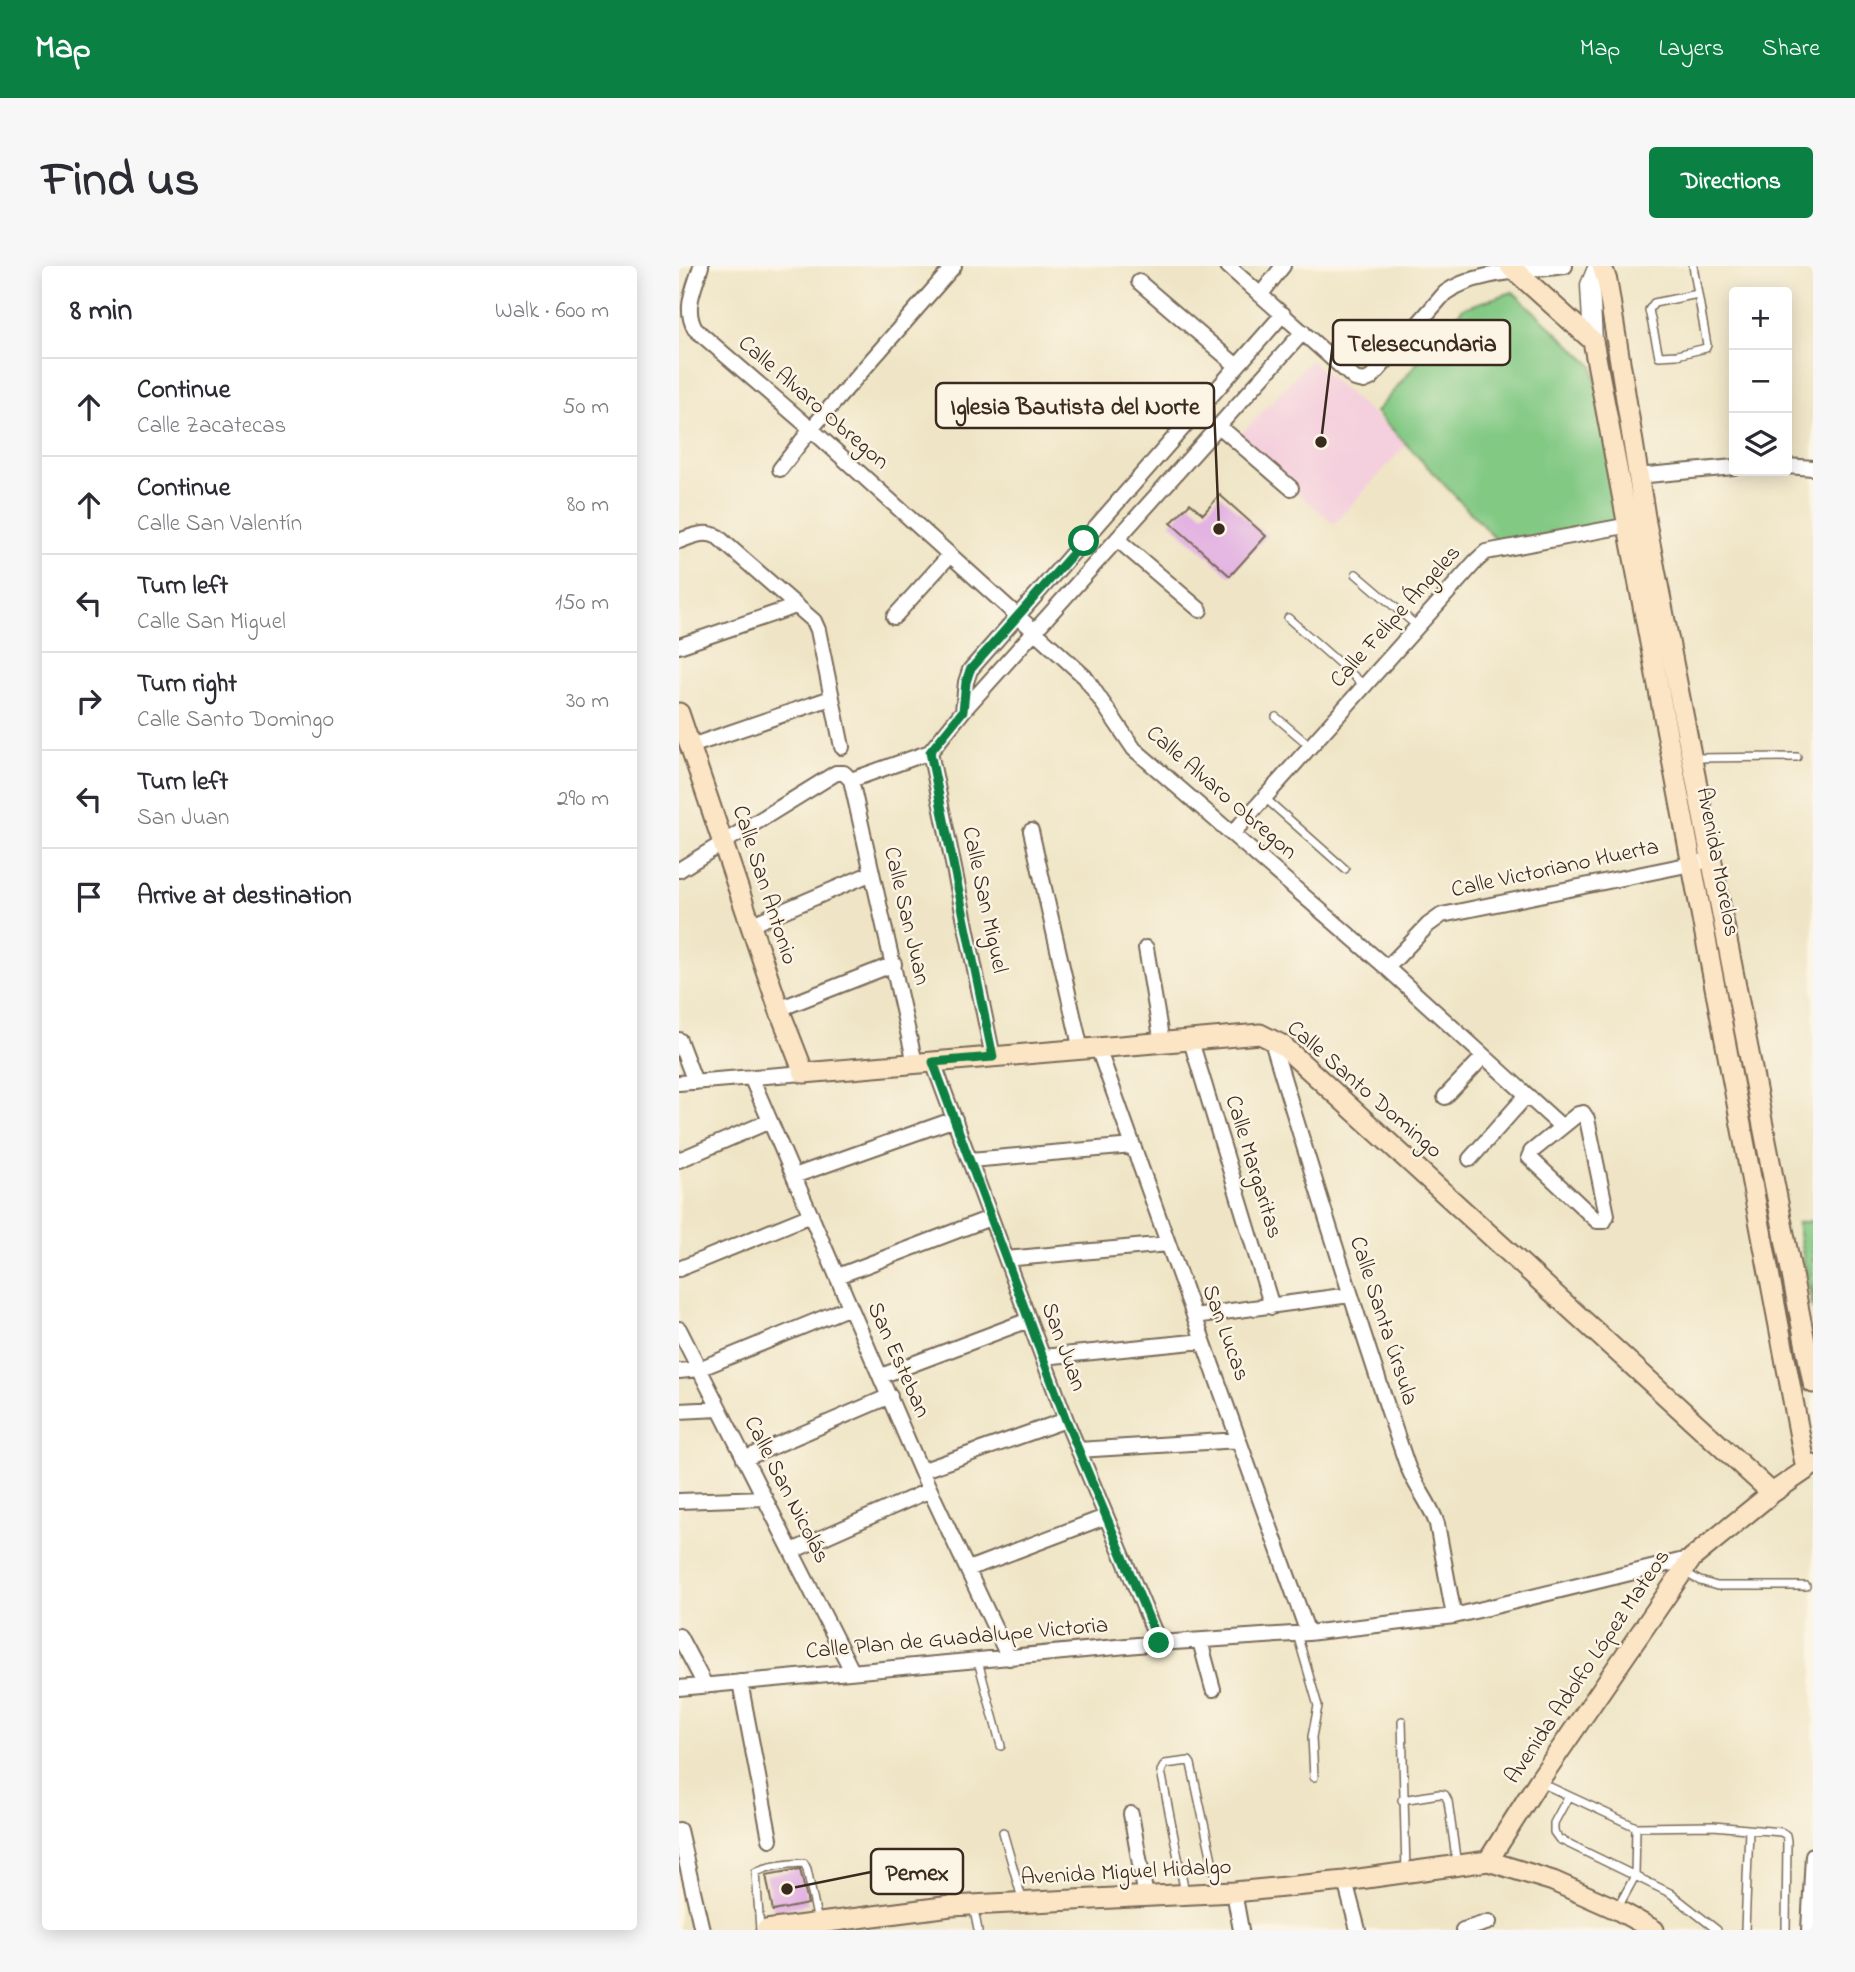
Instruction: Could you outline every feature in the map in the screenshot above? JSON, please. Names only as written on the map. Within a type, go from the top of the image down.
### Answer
[{"type":"main road","name":"Avenida Morelos","points":[[1600,266],[1607,281],[1637,476],[1637,524],[1702,862],[1782,1224],[1813,1383]]},
{"type":"main road","points":[[1513,269],[1593,341]]},
{"type":"main road","name":"Avenida Morelos","points":[[1593,341],[1691,758],[1702,862],[1761,1228],[1809,1467]]},
{"type":"main road","name":"Calle San Antonio","points":[[679,713],[779,1009],[804,1073]]},
{"type":"main road","name":"Calle Santo Domingo","points":[[804,1073],[1260,1034],[1271,1038],[1293,1054],[1772,1493]]},
{"type":"main road","name":"Avenida Adolfo López Mateos","points":[[1488,1861],[1538,1782],[1688,1565],[1772,1493],[1809,1467]]},
{"type":"main road","points":[[1488,1861],[1553,1881],[1616,1909],[1654,1930]]},
{"type":"main road","name":"Avenida Miguel Hidalgo","points":[[766,1930],[973,1905],[1226,1893],[1345,1881],[1488,1861]]},
{"type":"street","name":"Calle Alvaro Obregon","points":[[701,266],[688,307],[689,319],[695,329],[811,429],[1085,677],[1134,749],[1387,968],[1562,1127]]},
{"type":"street","points":[[780,469],[811,429],[954,266]]},
{"type":"street","points":[[1228,266],[1355,379],[1364,381],[1371,378],[1445,293],[1457,284],[1513,269],[1565,266]]},
{"type":"street","points":[[1261,294],[1283,266]]},
{"type":"street","name":"Avenida Morelos","points":[[1593,341],[1590,285],[1600,266]]},
{"type":"street","points":[[1139,282],[1237,366]]},
{"type":"street","points":[[963,711],[970,670],[1283,314]]},
{"type":"street","points":[[679,870],[724,841],[846,776],[930,752],[963,711],[1303,332]]},
{"type":"street","points":[[1219,426],[1291,488]]},
{"type":"street","points":[[1792,466],[1813,468]]},
{"type":"street","points":[[1637,476],[1729,467]]},
{"type":"street","name":"Calle Felipe Ángeles","points":[[1232,834],[1486,552],[1637,524]]},
{"type":"street","points":[[679,541],[700,533],[710,533],[717,537],[814,621],[842,747]]},
{"type":"street","points":[[1118,540],[1200,611]]},
{"type":"street","points":[[1084,541],[1103,557]]},
{"type":"street","points":[[894,617],[950,555]]},
{"type":"street","points":[[679,646],[796,607]]},
{"type":"street","points":[[691,746],[831,698]]},
{"type":"street","name":"Calle San Miguel","points":[[930,752],[993,1057]]},
{"type":"street","name":"Calle San Juan","points":[[846,776],[894,964],[924,1063]]},
{"type":"street","name":"San Lucas","points":[[1031,831],[1089,1049],[1133,1146],[1239,1440],[1303,1634]]},
{"type":"street","name":"Calle Victoriano Huerta","points":[[1387,968],[1428,925],[1442,915],[1702,862]]},
{"type":"street","points":[[750,925],[872,873]]},
{"type":"street","points":[[1146,948],[1162,1044]]},
{"type":"street","points":[[779,1009],[894,964]]},
{"type":"street","name":"Calle Santa Úrsula","points":[[1271,1038],[1350,1295],[1407,1466],[1437,1524],[1454,1616]]},
{"type":"street","points":[[679,1040],[695,1082]]},
{"type":"street","name":"Calle Margaritas","points":[[1191,1041],[1272,1307]]},
{"type":"street","points":[[1445,1097],[1483,1056]]},
{"type":"street","name":"San Juan","points":[[924,1063],[955,1119],[1066,1420],[1159,1643]]},
{"type":"street","name":"Calle Santo Domingo","points":[[679,1083],[804,1073]]},
{"type":"street","name":"San Esteban","points":[[751,1077],[921,1471],[1009,1658]]},
{"type":"street","points":[[1470,1159],[1527,1095]]},
{"type":"street","points":[[1583,1113],[1587,1119],[1607,1215],[1604,1221],[1597,1221],[1529,1157],[1531,1152],[1562,1127],[1578,1114],[1583,1113]]},
{"type":"street","points":[[794,1175],[955,1119]]},
{"type":"street","points":[[679,1160],[770,1121]]},
{"type":"street","points":[[970,1160],[1133,1146]]},
{"type":"street","points":[[679,1269],[811,1215]]},
{"type":"street","points":[[838,1276],[990,1218]]},
{"type":"street","points":[[1761,1228],[1782,1224]]},
{"type":"street","points":[[1006,1259],[1168,1244]]},
{"type":"street","points":[[1194,1316],[1350,1295]]},
{"type":"street","points":[[679,1371],[699,1369],[850,1307]]},
{"type":"street","points":[[881,1376],[1029,1320]]},
{"type":"street","name":"Calle San Nicolás","points":[[679,1329],[852,1671]]},
{"type":"street","points":[[1043,1357],[1203,1341]]},
{"type":"street","points":[[744,1458],[890,1396]]},
{"type":"street","points":[[679,1410],[719,1409]]},
{"type":"street","points":[[921,1471],[1066,1420]]},
{"type":"street","points":[[1078,1450],[1239,1440]]},
{"type":"street","points":[[792,1551],[930,1490]]},
{"type":"street","points":[[679,1502],[765,1498]]},
{"type":"street","points":[[968,1569],[1105,1517]]},
{"type":"street","name":"Calle Plan de Guadalupe Victoria","points":[[679,1688],[1159,1643],[1303,1634],[1454,1616],[1688,1565]]},
{"type":"street","points":[[679,1636],[705,1685]]},
{"type":"street","points":[[1200,1641],[1213,1689]]},
{"type":"street","points":[[740,1682],[770,1839]]},
{"type":"street","points":[[1131,1814],[1146,1897]]},
{"type":"street","points":[[679,1830],[702,1930]]},
{"type":"street","points":[[1809,1930],[1813,1855]]},
{"type":"street","points":[[1345,1881],[1358,1930]]},
{"type":"street","points":[[1226,1893],[1241,1930]]},
{"type":"street","points":[[1463,1930],[1489,1922]]},
{"type":"lane","points":[[1693,266],[1698,294],[1706,348],[1677,355],[1658,356],[1649,310],[1651,306],[1654,303],[1698,294]]},
{"type":"lane","points":[[1356,574],[1417,626]]},
{"type":"lane","points":[[1288,618],[1364,685]]},
{"type":"lane","points":[[1276,717],[1310,747]]},
{"type":"lane","points":[[1691,758],[1797,757]]},
{"type":"lane","points":[[1265,798],[1345,869]]},
{"type":"lane","points":[[1688,1565],[1700,1581],[1717,1586],[1806,1586]]},
{"type":"lane","points":[[1303,1634],[1318,1706],[1312,1737],[1314,1777]]},
{"type":"lane","points":[[978,1661],[1001,1746]]},
{"type":"lane","points":[[1402,1721],[1406,1873]]},
{"type":"lane","points":[[1185,1895],[1161,1770],[1165,1764],[1186,1760],[1191,1764],[1226,1893]]},
{"type":"lane","points":[[1538,1782],[1636,1828],[1713,1826],[1781,1832],[1786,1835],[1786,1930]]},
{"type":"lane","points":[[1402,1800],[1445,1795],[1457,1866]]},
{"type":"lane","points":[[1568,1797],[1554,1823],[1554,1832],[1559,1839],[1670,1893],[1717,1930]]},
{"type":"lane","points":[[1616,1909],[1636,1876],[1636,1828]]},
{"type":"lane","points":[[1745,1930],[1749,1830]]},
{"type":"lane","points":[[1003,1832],[1023,1902]]},
{"type":"lane","points":[[760,1930],[756,1872],[796,1863],[804,1863],[807,1869],[818,1923]]},
{"type":"lane","points":[[973,1905],[978,1930]]},
{"type":"shaded area","points":[[1310,360],[1407,444],[1334,524],[1236,440]]},
{"type":"green space","points":[[1513,292],[1593,366],[1620,521],[1501,545],[1376,412],[1463,308]]},
{"type":"green space","points":[[1813,1221],[1813,1310],[1797,1223]]},
{"type":"building","points":[[1220,495],[1266,536],[1230,576],[1171,523],[1190,503],[1203,514]]},
{"type":"building","points":[[800,1869],[808,1904],[773,1911],[766,1875]]},
{"type":"place","name":"Telesecundaria","points":[[1321,442]]},
{"type":"place","name":"Iglesia Bautista del Norte","points":[[1219,529]]},
{"type":"place","name":"Pemex","points":[[787,1889]]},
{"type":"route","points":[[1084,541],[970,670],[963,711],[930,752],[993,1057],[933,1062],[1066,1420],[1159,1643]]}]
